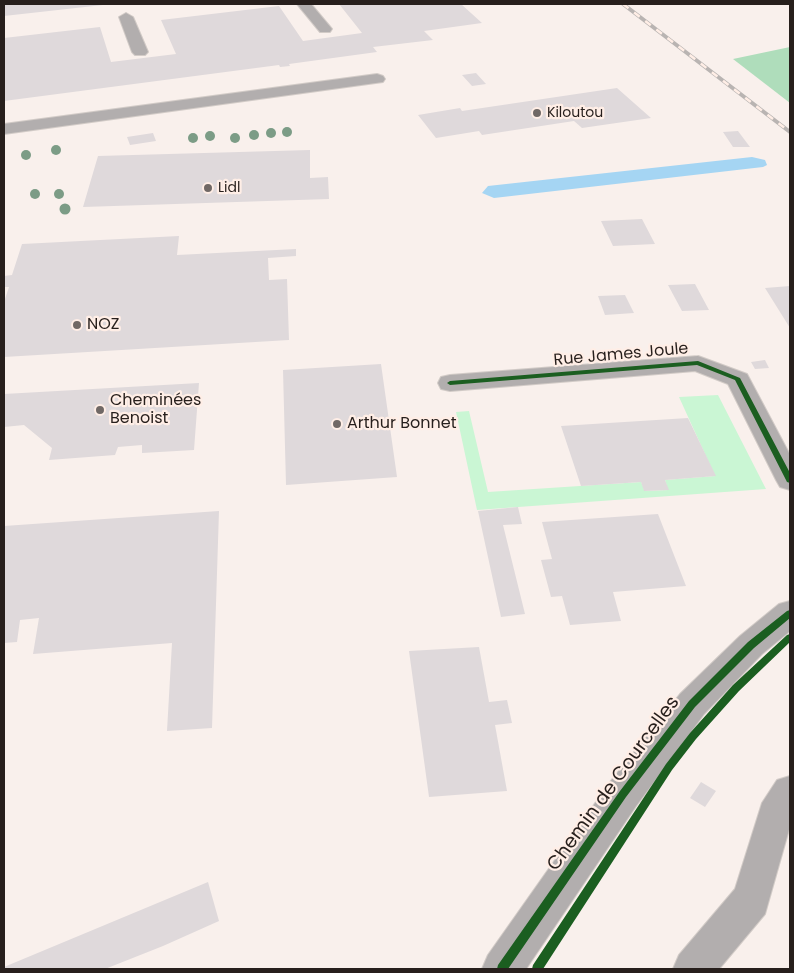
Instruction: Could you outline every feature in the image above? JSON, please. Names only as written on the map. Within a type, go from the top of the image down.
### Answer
[{"type":"street","points":[[304,4],[325,29]]},
{"type":"street","points":[[126,17],[140,52]]},
{"type":"street","points":[[4,129],[377,78]]},
{"type":"street","name":"Rue James Joule","points":[[450,383],[698,363],[738,379],[790,480]]},
{"type":"street","name":"Chemin de Courcelles","points":[[502,969],[623,794],[692,704],[751,645],[790,613]]},
{"type":"street","points":[[693,969],[751,900],[775,815],[790,792]]},
{"type":"green space","points":[[790,47],[790,103],[733,59]]},
{"type":"green space","points":[[718,395],[766,489],[477,510],[456,412],[469,411],[488,492],[641,482],[645,491],[668,490],[665,480],[715,476],[679,397]]},
{"type":"water","points":[[752,157],[765,160],[767,165],[763,167],[494,198],[482,193],[488,186]]},
{"type":"building","points":[[4,4],[103,4],[103,5],[4,16]]},
{"type":"building","points":[[339,4],[461,4],[482,23],[424,31],[433,40],[373,47],[377,52],[289,64],[290,66],[280,67],[279,65],[4,101],[4,38],[100,27],[111,62],[176,54],[161,20],[279,6],[303,41],[362,33]]},
{"type":"building","points":[[476,73],[486,84],[472,86],[462,75]]},
{"type":"building","name":"Kiloutou","points":[[617,88],[651,118],[582,128],[574,121],[482,135],[479,131],[436,138],[418,115],[460,108],[462,111]]},
{"type":"building","points":[[738,131],[750,147],[733,147],[723,132]]},
{"type":"building","points":[[153,133],[156,141],[130,145],[127,137]]},
{"type":"building","name":"Lidl","points":[[310,150],[310,178],[328,177],[329,199],[83,207],[98,156]]},
{"type":"building","points":[[642,219],[655,244],[613,246],[601,221]]},
{"type":"building","points":[[179,236],[177,255],[296,249],[296,256],[268,258],[269,280],[287,279],[289,340],[4,357],[4,302],[9,287],[4,287],[4,276],[12,275],[22,244]]},
{"type":"building","points":[[695,284],[709,310],[682,311],[668,285]]},
{"type":"building","points":[[790,286],[790,328],[765,288]]},
{"type":"building","points":[[625,295],[634,313],[605,315],[598,296]]},
{"type":"building","points":[[765,360],[769,368],[755,369],[751,362]]},
{"type":"building","name":"Arthur Bonnet","points":[[381,364],[397,477],[286,485],[283,370]]},
{"type":"building","name":"Cheminées Benoist","points":[[199,383],[194,450],[142,453],[142,445],[118,447],[115,455],[49,460],[52,448],[24,425],[4,427],[4,394]]},
{"type":"building","points":[[688,418],[716,476],[665,480],[669,490],[644,491],[641,482],[581,486],[561,426]]},
{"type":"building","points":[[518,507],[522,524],[503,525],[525,614],[501,617],[478,511]]},
{"type":"building","points":[[219,511],[212,728],[167,731],[172,643],[33,654],[39,618],[20,620],[17,642],[4,643],[4,526]]},
{"type":"building","points":[[658,514],[686,586],[613,592],[621,621],[570,625],[562,596],[551,597],[541,560],[552,559],[542,522]]},
{"type":"building","points":[[479,647],[489,702],[507,700],[512,723],[495,725],[507,791],[429,797],[409,651]]},
{"type":"building","points":[[701,782],[716,791],[705,807],[690,798]]},
{"type":"building","points":[[208,882],[219,921],[163,946],[105,969],[4,969],[4,967]]},
{"type":"railway","points":[[623,4],[790,132]]},
{"type":"cycle path","points":[[450,383],[698,363],[738,379],[790,480]]},
{"type":"cycle path","points":[[502,969],[623,794],[692,704],[751,645],[790,613]]},
{"type":"cycle path","points":[[537,969],[669,767],[693,736],[736,688],[790,637]]},
{"type":"place","name":"Kiloutou","points":[[537,113]]},
{"type":"place","name":"Lidl","points":[[208,188]]},
{"type":"place","name":"NOZ","points":[[77,325]]},
{"type":"place","name":"Cheminées Benoist","points":[[100,410]]},
{"type":"place","name":"Arthur Bonnet","points":[[337,424]]}]
